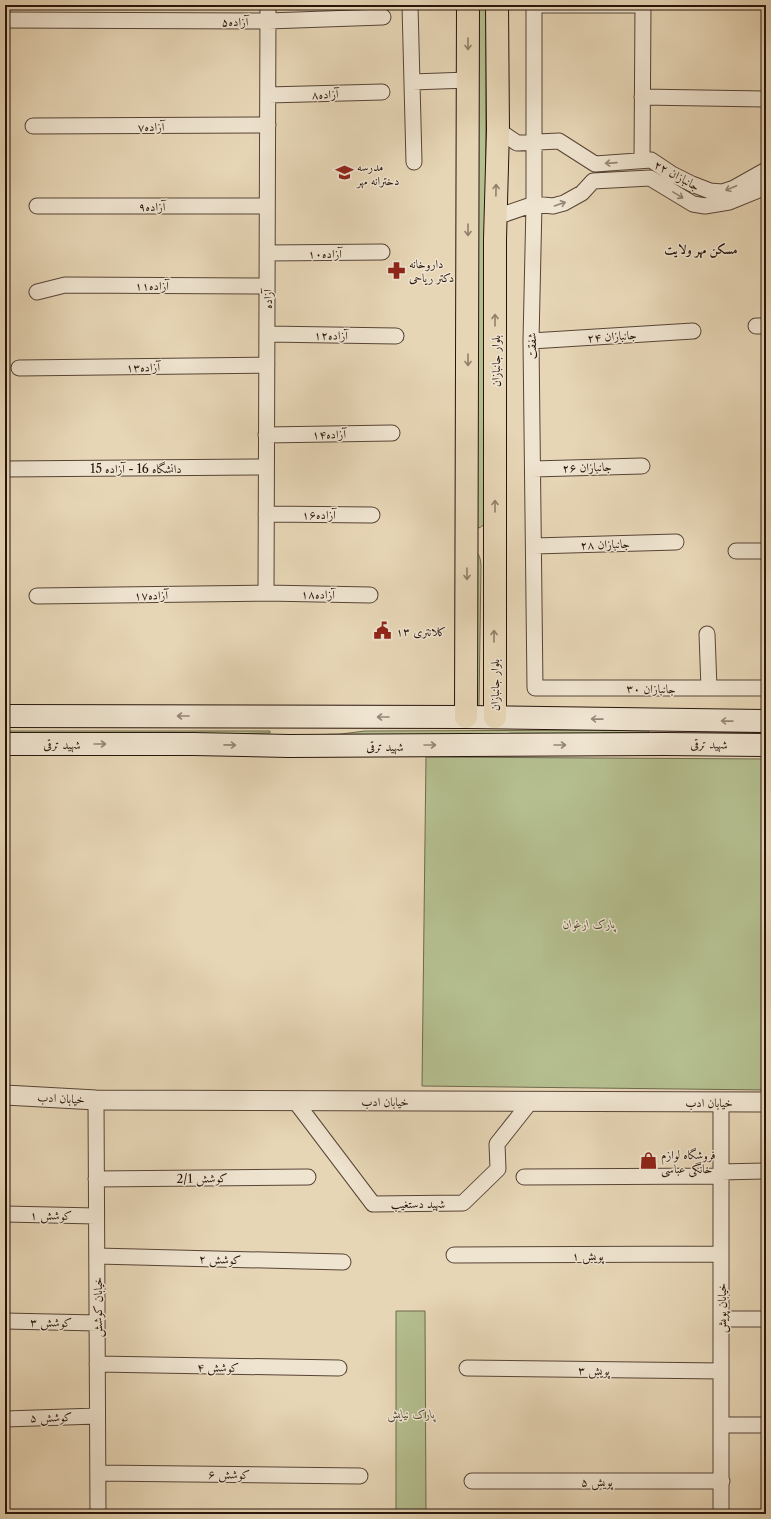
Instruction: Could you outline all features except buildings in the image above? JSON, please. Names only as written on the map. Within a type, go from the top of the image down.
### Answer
[{"type":"main road","points":[[466,717],[468,5]]},
{"type":"main road","name":"بلوار جانبازان","points":[[495,718],[494,541],[498,130],[497,5]]},
{"type":"main road","points":[[467,540],[494,541]]},
{"type":"main road","name":"شهید ترقی","points":[[5,716],[466,717],[766,721]]},
{"type":"main road","points":[[288,716],[289,746]]},
{"type":"main road","points":[[664,720],[665,744]]},
{"type":"main road","name":"شهید ترقی","points":[[9,746],[766,745]]},
{"type":"street","name":"آزاده","points":[[266,594],[268,5]]},
{"type":"street","points":[[410,5],[414,162]]},
{"type":"street","points":[[534,5],[643,5],[642,160]]},
{"type":"street","name":"شفقت","points":[[534,5],[534,204],[531,341],[535,688]]},
{"type":"street","name":"آزاده۵","points":[[5,20],[268,21],[383,17]]},
{"type":"street","points":[[412,82],[468,80]]},
{"type":"street","name":"آزاده۸","points":[[268,95],[382,92]]},
{"type":"street","points":[[642,97],[766,99]]},
{"type":"street","name":"آزاده۷","points":[[33,126],[268,125]]},
{"type":"street","name":"جانبازان ۲۲","points":[[498,130],[517,143],[559,141],[595,164],[651,160],[672,174],[710,192],[722,192],[734,188],[766,170]]},
{"type":"street","name":"جانبازان ۲۲","points":[[496,217],[534,204],[553,206],[564,203],[582,193],[593,181],[650,178],[693,204],[706,206],[729,202],[766,187]]},
{"type":"street","name":"آزاده۹","points":[[38,206],[268,206]]},
{"type":"street","name":"آزاده۱۰","points":[[267,253],[382,252]]},
{"type":"street","name":"آزاده۱۱","points":[[37,292],[65,285],[267,286]]},
{"type":"street","name":"جانبازان ۲۴","points":[[531,341],[693,331]]},
{"type":"street","name":"آزاده۱۲","points":[[267,334],[396,336]]},
{"type":"street","name":"آزاده۱۳","points":[[19,368],[267,365]]},
{"type":"street","name":"آزاده۱۴","points":[[266,435],[392,433]]},
{"type":"street","name":"جانبازان ۲۶","points":[[533,469],[642,466]]},
{"type":"street","name":"دانشگاه 16 - آزاده 15","points":[[5,469],[266,468]]},
{"type":"street","name":"آزاده۱۶","points":[[266,514],[372,515]]},
{"type":"street","name":"جانبازان ۲۸","points":[[534,546],[676,542]]},
{"type":"street","points":[[736,550],[766,551]]},
{"type":"street","name":"آزاده۱۸","points":[[266,594],[370,595]]},
{"type":"street","name":"آزاده۱۷","points":[[37,596],[266,594]]},
{"type":"street","points":[[707,634],[709,688]]},
{"type":"street","name":"جانبازان ۳۰","points":[[535,688],[766,688]]},
{"type":"street","name":"خیابان ادب","points":[[5,1095],[96,1100],[766,1102]]},
{"type":"street","name":"خیابان کوشش","points":[[96,1100],[98,1514]]},
{"type":"street","name":"شهید دستغیب","points":[[295,1101],[374,1204],[463,1203],[498,1169],[497,1144],[531,1101]]},
{"type":"street","name":"خیابان پویش","points":[[721,1102],[722,1514]]},
{"type":"street","points":[[524,1177],[766,1172]]},
{"type":"street","name":"کوشش 2/1","points":[[96,1179],[308,1177]]},
{"type":"street","name":"کوشش ۱","points":[[5,1214],[96,1216]]},
{"type":"street","name":"پویش ۱","points":[[454,1255],[721,1254]]},
{"type":"street","name":"کوشش ۲","points":[[96,1256],[343,1262]]},
{"type":"street","points":[[721,1319],[766,1319]]},
{"type":"street","name":"کوشش ۳","points":[[5,1321],[97,1323]]},
{"type":"street","name":"کوشش ۴","points":[[97,1364],[339,1368]]},
{"type":"street","name":"پویش ۳","points":[[467,1368],[721,1371]]},
{"type":"street","name":"کوشش ۵","points":[[5,1419],[97,1416]]},
{"type":"street","points":[[722,1425],[766,1425]]},
{"type":"street","name":"کوشش ۶","points":[[98,1473],[360,1476]]},
{"type":"street","name":"پویش ۵","points":[[472,1481],[722,1481]]},
{"type":"green space","points":[[473,5],[486,5],[485,524],[479,528],[476,526]]},
{"type":"green space","points":[[475,554],[478,554],[481,565],[479,706],[477,710]]},
{"type":"green space","points":[[648,730],[649,732],[603,733],[591,738],[304,735],[341,734],[365,731]]},
{"type":"green space","points":[[5,731],[270,731],[270,733],[5,739]]},
{"type":"green space","name":"پارک ارغوان","points":[[426,757],[766,759],[766,1090],[422,1086]]},
{"type":"green space","name":"پارک نیایش","points":[[396,1311],[425,1311],[426,1514],[396,1514]]},
{"type":"place","name":"مدرسه دخترانه مهر","points":[[344,173]]},
{"type":"place","name":"داروخانه دکتر ریاحی","points":[[396,270]]},
{"type":"place","name":"کلانتری ۱۳","points":[[383,631]]},
{"type":"place","name":"فروشگاه لوازم خانگی عباسی","points":[[648,1161]]},
{"type":"district","name":"مسکن مهر ولایت","points":[[701,249]]}]
